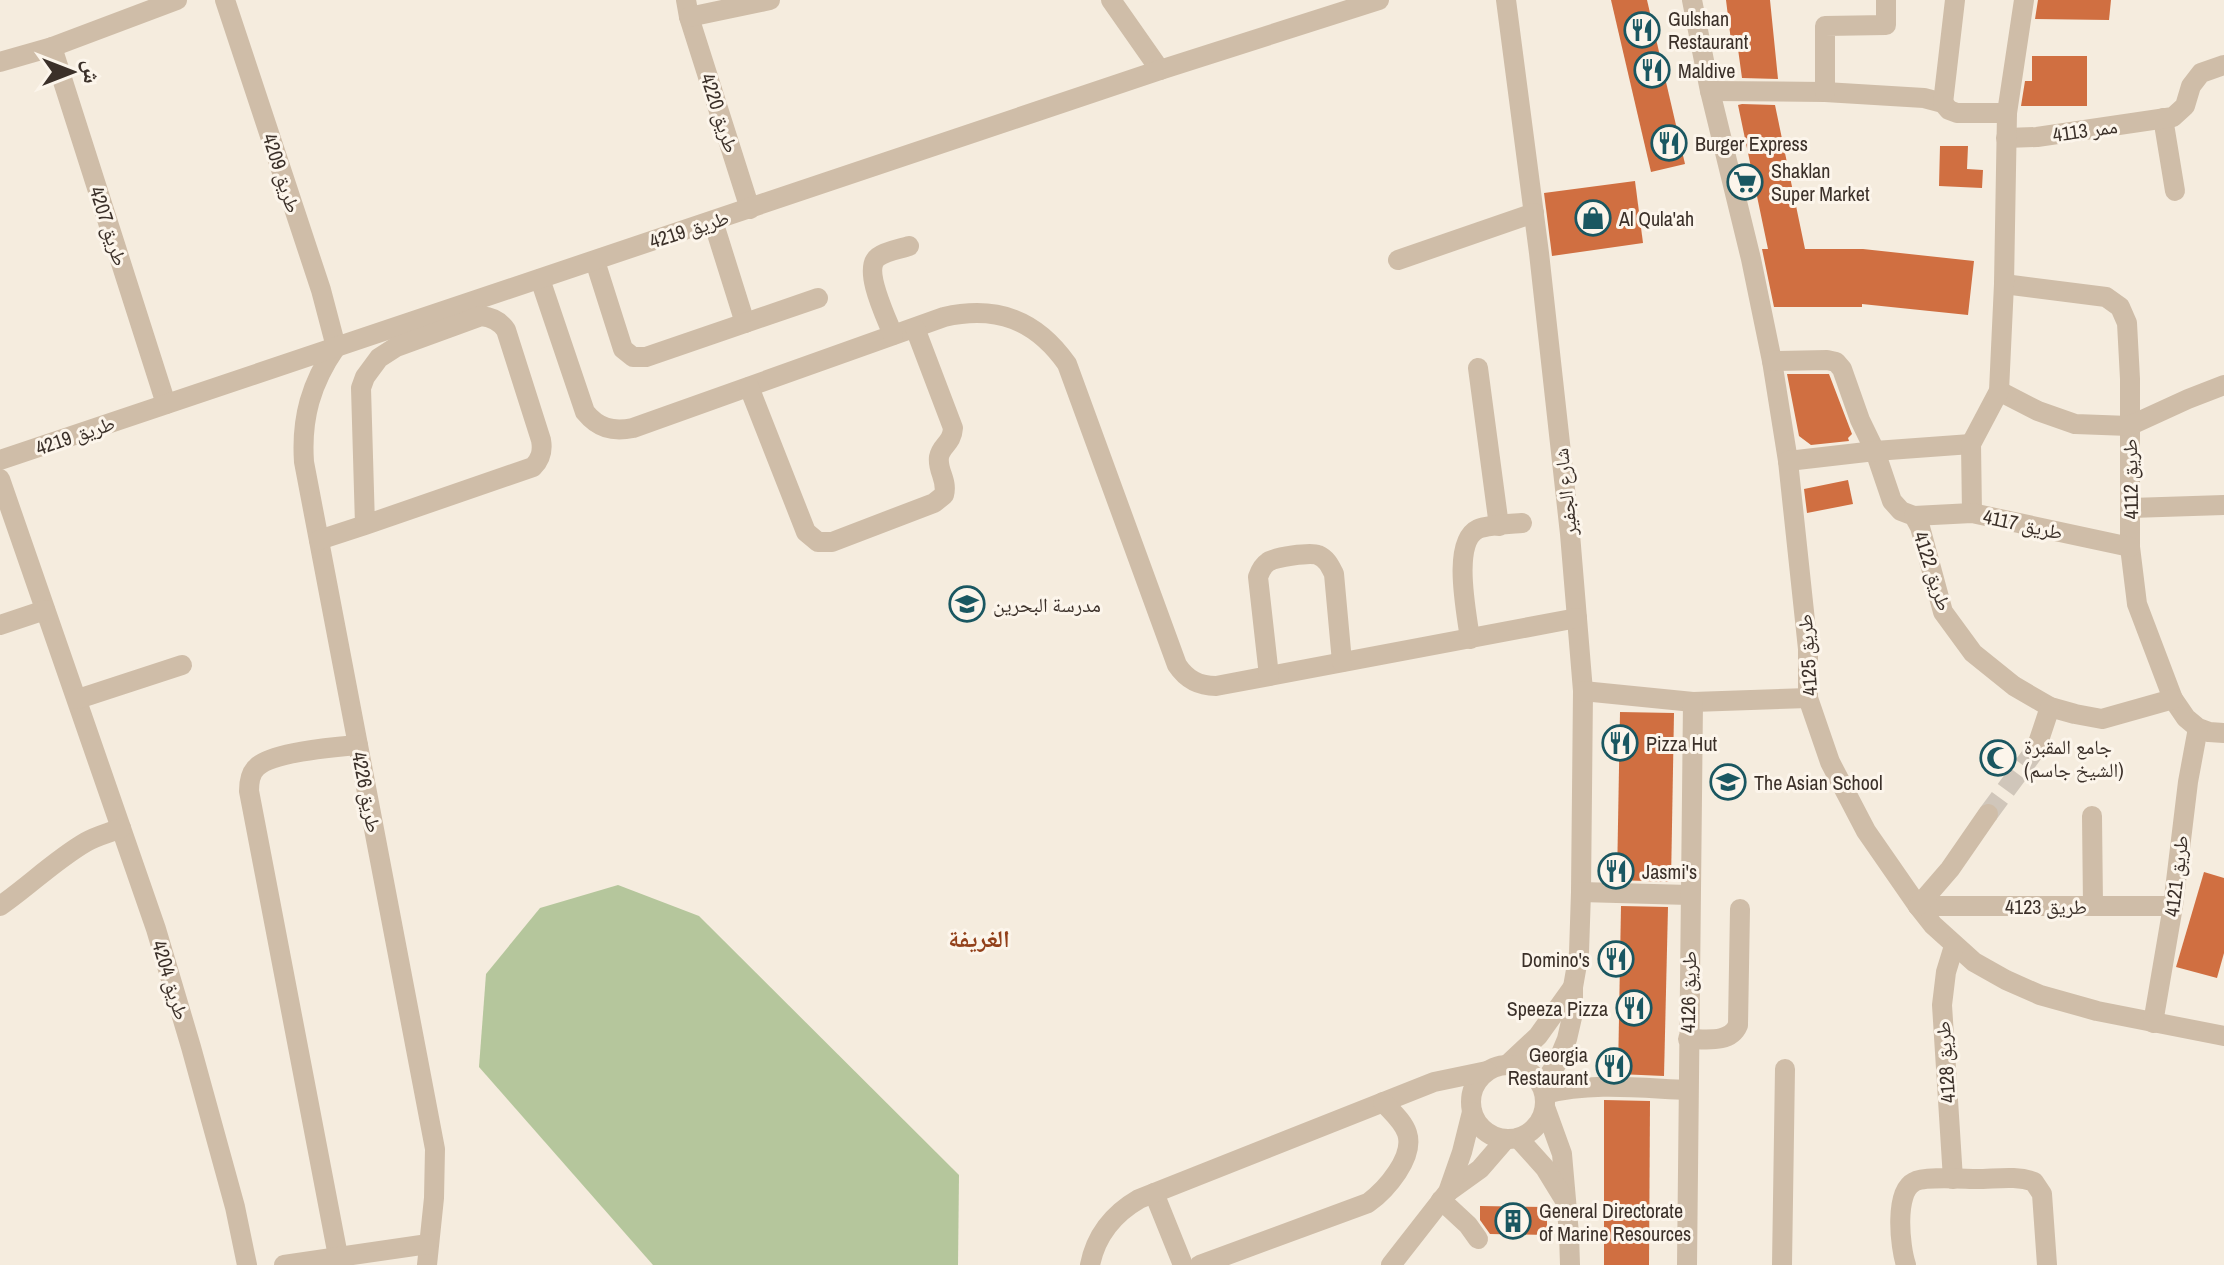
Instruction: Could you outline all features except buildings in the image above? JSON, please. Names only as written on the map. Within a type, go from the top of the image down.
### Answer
[{"type":"street","points":[[0,62],[52,47],[177,0]]},
{"type":"street","name":"طريق 4209","points":[[225,0],[321,290],[336,347]]},
{"type":"street","name":"طريق 4220","points":[[750,209],[688,9],[770,0]]},
{"type":"street","points":[[1111,0],[1160,70]]},
{"type":"street","name":"طريق 4219","points":[[0,460],[750,209],[1342,6],[1379,0]]},
{"type":"street","name":"شارع الجفير","points":[[1506,0],[1534,213],[1568,518],[1583,691],[1579,953],[1567,1039],[1544,1096]]},
{"type":"street","name":"طريق 4125","points":[[1692,0],[1772,361],[1788,461],[1808,649],[1808,698],[1830,762],[1866,831],[1918,906],[1933,925],[1974,962],[2040,995],[2097,1011],[2224,1036]]},
{"type":"street","points":[[1825,92],[1825,26],[1886,25],[1886,0]]},
{"type":"street","points":[[1943,103],[1955,0]]},
{"type":"street","points":[[1972,513],[1971,444],[1999,391],[2007,113],[2024,0]]},
{"type":"street","name":"طريق 4207","points":[[52,47],[166,404]]},
{"type":"street","points":[[2175,191],[2163,118],[2173,117],[2185,106],[2191,86],[2201,73],[2224,65]]},
{"type":"street","points":[[1710,91],[1825,92],[1924,98],[1943,103],[1957,113],[2007,113]]},
{"type":"street","name":"ممر 4113","points":[[2006,138],[2037,137],[2163,118]]},
{"type":"street","points":[[1398,260],[1534,213]]},
{"type":"street","points":[[713,221],[745,323]]},
{"type":"street","points":[[893,335],[871,272],[879,256],[909,246]]},
{"type":"street","points":[[595,261],[623,349],[639,358],[818,298]]},
{"type":"street","points":[[540,279],[585,412],[598,425],[615,431],[633,428],[944,317],[979,312],[997,314],[1014,319],[1044,336],[1067,364],[1177,665],[1189,678],[1206,686],[1577,618]]},
{"type":"street","name":"طريق 4112","points":[[2004,284],[2106,297],[2120,307],[2127,323],[2130,547],[2137,604],[2173,699],[2186,718],[2198,728]]},
{"type":"street","points":[[319,540],[365,525],[533,467],[538,462],[542,455],[541,440],[506,330],[498,321],[481,316],[410,341],[387,352],[371,367],[361,388],[365,525]]},
{"type":"street","points":[[749,387],[806,532],[818,542],[832,542],[934,503],[944,495],[946,482],[939,457],[951,440],[953,428],[915,328]]},
{"type":"street","name":"طريق 4226","points":[[336,347],[315,381],[304,420],[304,462],[435,1149],[427,1265]]},
{"type":"street","name":"طريق 4122","points":[[1772,361],[1827,360],[1836,362],[1842,369],[1892,501],[1901,511],[1914,516],[1920,527],[1943,612],[1973,653],[2014,686],[2050,707],[2075,714],[2102,719],[2173,699]]},
{"type":"street","points":[[1478,368],[1499,526]]},
{"type":"street","points":[[1999,391],[2038,411],[2075,424],[2129,426],[2224,385]]},
{"type":"street","points":[[1788,461],[1971,444]]},
{"type":"street","name":"طريق 4204","points":[[0,479],[156,929],[235,1207],[247,1265]]},
{"type":"street","points":[[2131,508],[2224,505]]},
{"type":"street","name":"طريق 4117","points":[[1914,516],[1972,513],[2130,547]]},
{"type":"street","points":[[1470,639],[1462,559],[1466,542],[1478,529],[1522,523]]},
{"type":"street","points":[[1269,676],[1258,577],[1261,569],[1272,559],[1313,554],[1326,560],[1331,567],[1342,662]]},
{"type":"street","points":[[0,625],[45,610]]},
{"type":"street","points":[[78,699],[182,665]]},
{"type":"street","points":[[1583,691],[1693,702],[1808,698]]},
{"type":"street","name":"طريق 4126","points":[[1687,1265],[1693,702]]},
{"type":"street","points":[[2036,749],[2050,707]]},
{"type":"street","points":[[2198,728],[2224,733]]},
{"type":"street","name":"طريق 4121","points":[[2153,1023],[2198,728]]},
{"type":"street","points":[[338,1256],[249,782],[252,773],[265,761],[315,749],[358,745]]},
{"type":"street","points":[[1918,906],[1950,869],[1988,814]]},
{"type":"street","points":[[2092,816],[2093,906]]},
{"type":"street","points":[[0,906],[60,859],[88,841],[121,828]]},
{"type":"street","points":[[1581,892],[1689,895]]},
{"type":"street","name":"طريق 4123","points":[[1918,906],[2173,906]]},
{"type":"street","points":[[1688,1039],[1723,1038],[1732,1036],[1736,1031],[1740,909]]},
{"type":"street","name":"طريق 4128","points":[[1953,1179],[1942,1005],[1946,972],[1954,946]]},
{"type":"street","name":"شارع الجفير","points":[[1508,1064],[1538,1036],[1573,987]]},
{"type":"street","points":[[1090,1265],[1096,1245],[1113,1217],[1125,1207],[1154,1193],[1434,1082],[1508,1064],[1528,1070],[1544,1096],[1562,1154],[1570,1265]]},
{"type":"street","points":[[1782,1265],[1785,1069]]},
{"type":"street","points":[[1445,1196],[1462,1152],[1472,1112],[1473,1090],[1487,1071]]},
{"type":"street","points":[[1544,1096],[1565,1089],[1592,1087],[1687,1090]]},
{"type":"street","points":[[1391,1265],[1445,1196],[1512,1139],[1539,1124],[1544,1096]]},
{"type":"street","points":[[1200,1265],[1368,1203],[1383,1191],[1397,1171],[1409,1142],[1405,1128],[1383,1102]]},
{"type":"street","points":[[1472,1112],[1485,1131],[1512,1139],[1545,1168],[1565,1203]]},
{"type":"street","points":[[1906,1265],[1900,1233],[1904,1193],[1913,1182],[1953,1179],[2021,1179],[2034,1182],[2042,1194],[2047,1265]]},
{"type":"street","points":[[1154,1193],[1183,1265]]},
{"type":"street","points":[[1445,1196],[1478,1239]]},
{"type":"street","points":[[284,1265],[428,1244]]},
{"type":"green space","points":[[618,885],[699,916],[959,1175],[958,1265],[653,1265],[479,1067],[486,974],[540,908]]},
{"type":"tunnel","points":[[1988,814],[2036,749]]},
{"type":"place","name":"Gulshan Restaurant","points":[[1642,30]]},
{"type":"place","name":"Maldive","points":[[1652,70]]},
{"type":"place","name":"Burger Express","points":[[1669,143]]},
{"type":"place","name":"Shaklan Super Market","points":[[1745,182]]},
{"type":"place","name":"Al Qula'ah","points":[[1593,218]]},
{"type":"place","name":"مدرسة البحرين","points":[[967,604]]},
{"type":"place","name":"Pizza Hut","points":[[1620,743]]},
{"type":"place","name":"جامع المقبرة (الشيخ جاسم)","points":[[1998,758]]},
{"type":"place","name":"The Asian School","points":[[1728,782]]},
{"type":"place","name":"Jasmi's","points":[[1616,871]]},
{"type":"place","name":"Domino's","points":[[1616,959]]},
{"type":"place","name":"Speeza Pizza","points":[[1634,1008]]},
{"type":"place","name":"Georgia Restaurant","points":[[1614,1066]]},
{"type":"place","name":"General Directorate of Marine Resources","points":[[1513,1221]]},
{"type":"district","name":"الغريفة","points":[[979,938]]}]
